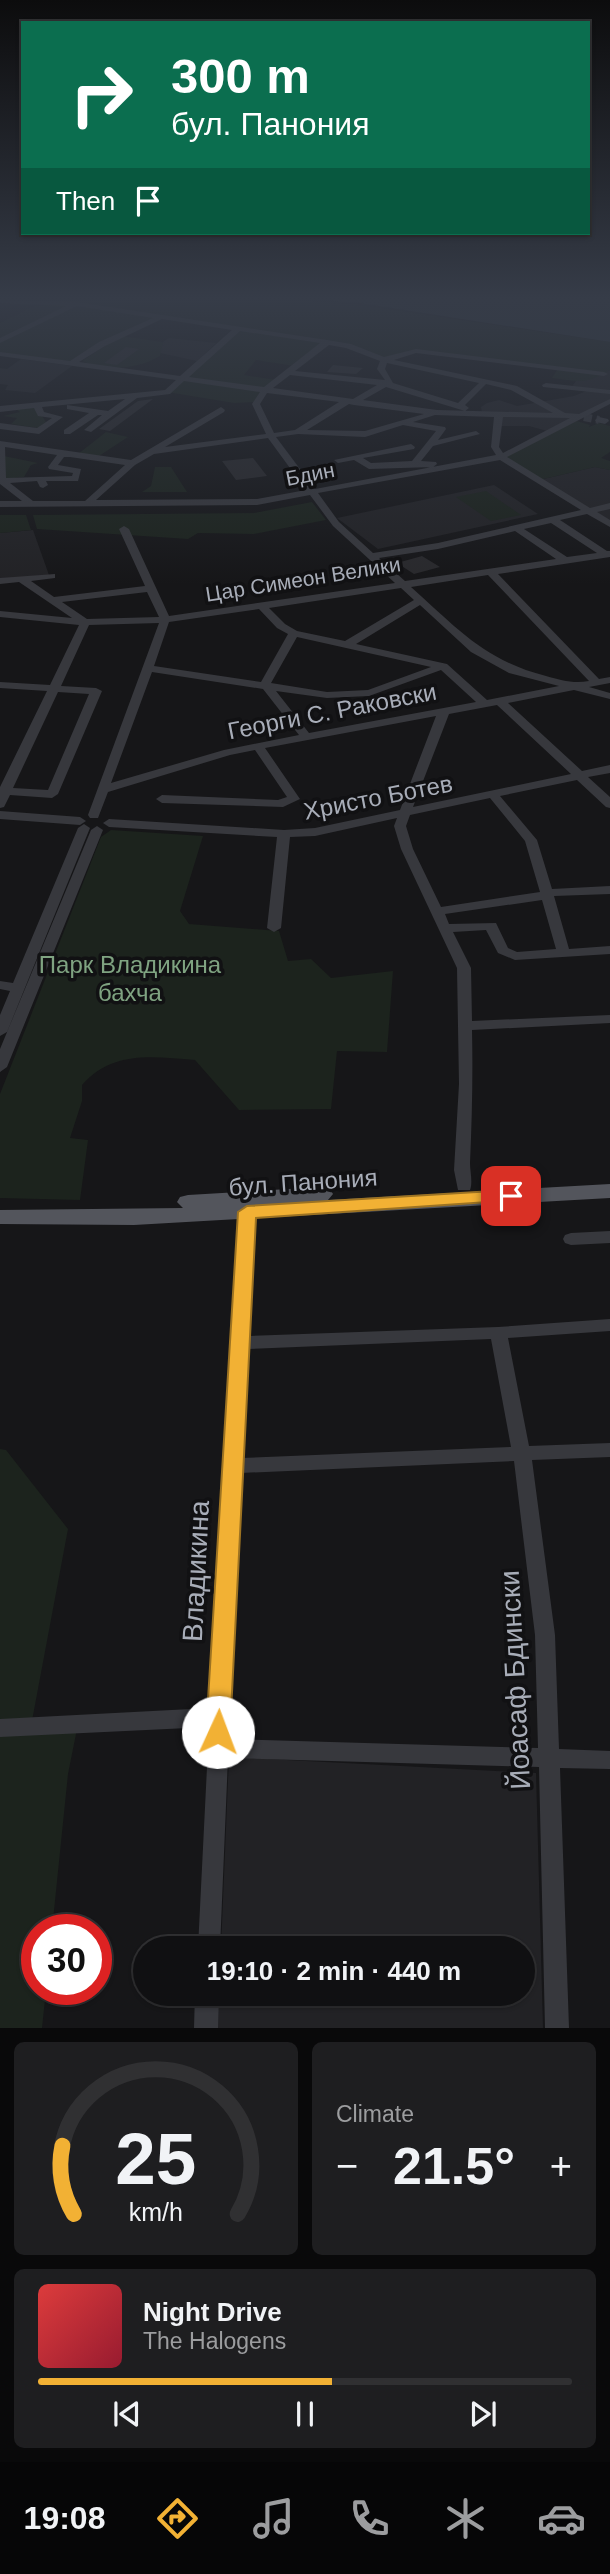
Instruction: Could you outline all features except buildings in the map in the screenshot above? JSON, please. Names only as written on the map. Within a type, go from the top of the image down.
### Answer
[{"type":"main road","name":"бул. Панония","points":[[0,1217],[92,1219],[464,1186],[610,1180]]},
{"type":"main road","name":"бул. Панония","points":[[0,1205],[249,1205],[610,1191]]},
{"type":"street","points":[[88,430],[135,395]]},
{"type":"street","points":[[0,409],[139,395]]},
{"type":"street","points":[[262,395],[256,406],[271,436],[336,524],[484,657],[513,671],[610,696]]},
{"type":"street","points":[[293,395],[437,413],[582,416]]},
{"type":"street","points":[[297,432],[363,395]]},
{"type":"street","points":[[419,395],[482,413]]},
{"type":"street","points":[[460,406],[471,395]]},
{"type":"street","points":[[530,395],[563,415]]},
{"type":"street","name":"Бдин","points":[[0,503],[245,503],[311,492],[501,457],[610,401]]},
{"type":"street","points":[[0,426],[39,431],[59,417],[41,414],[37,404]]},
{"type":"street","points":[[70,407],[109,414]]},
{"type":"street","points":[[88,503],[132,463],[221,410]]},
{"type":"street","points":[[67,432],[96,412]]},
{"type":"street","points":[[148,452],[297,432],[339,435],[371,433],[437,413]]},
{"type":"street","points":[[499,414],[495,447],[501,457],[606,522]]},
{"type":"street","points":[[401,424],[442,429],[415,463]]},
{"type":"street","points":[[371,433],[383,437]]},
{"type":"street","points":[[338,460],[411,447],[428,448],[476,434]]},
{"type":"street","points":[[394,441],[411,447]]},
{"type":"street","points":[[1,481],[1,444],[132,463]]},
{"type":"street","points":[[61,452],[77,451]]},
{"type":"street","points":[[102,460],[114,451]]},
{"type":"street","points":[[1,481],[42,483],[75,478],[78,471],[52,467],[61,452]]},
{"type":"street","points":[[356,457],[369,466],[463,464]]},
{"type":"street","points":[[1,481],[31,503]]},
{"type":"street","points":[[370,556],[438,546],[610,506]]},
{"type":"street","points":[[552,519],[605,555],[610,566]]},
{"type":"street","points":[[517,528],[567,562]]},
{"type":"street","points":[[0,1032],[92,826],[104,816],[94,815],[165,620],[124,529]]},
{"type":"street","name":"Цар Симеон Велики","points":[[0,614],[85,622],[165,620],[605,555]]},
{"type":"street","points":[[492,573],[597,683]]},
{"type":"street","points":[[0,581],[51,576]]},
{"type":"street","points":[[0,804],[3,791],[55,689],[85,622],[21,579]]},
{"type":"street","points":[[52,600],[152,588]]},
{"type":"street","points":[[346,645],[420,601]]},
{"type":"street","points":[[261,606],[281,626],[294,634],[443,666],[484,703]]},
{"type":"street","points":[[265,684],[294,634]]},
{"type":"street","points":[[148,668],[327,695],[369,693],[443,666]]},
{"type":"street","name":"Георги С. Раковски","points":[[105,789],[258,746],[610,680]]},
{"type":"street","points":[[265,684],[306,737]]},
{"type":"street","points":[[0,685],[96,691],[52,794],[3,791]]},
{"type":"street","points":[[499,700],[610,804]]},
{"type":"street","points":[[444,711],[400,826],[407,849],[464,968],[464,1186]]},
{"type":"street","points":[[162,799],[279,804],[294,799],[258,746]]},
{"type":"street","name":"Христо Ботев","points":[[0,815],[92,826],[284,834],[349,827],[610,769]]},
{"type":"street","points":[[494,796],[531,840],[564,953]]},
{"type":"street","points":[[0,1067],[92,826]]},
{"type":"street","points":[[274,928],[284,834]]},
{"type":"street","points":[[439,911],[547,894],[610,890]]},
{"type":"street","points":[[447,928],[491,926],[502,950],[515,956],[610,950]]},
{"type":"street","points":[[0,985],[18,988]]},
{"type":"street","points":[[464,1026],[610,1019]]},
{"type":"street","name":"Владикина","points":[[210,1936],[231,1466],[249,1205]]},
{"type":"street","points":[[571,1239],[610,1237]]},
{"type":"street","points":[[238,1343],[498,1334],[610,1325]]},
{"type":"street","name":"Йоасаф Бдински","points":[[498,1334],[522,1455],[545,1635],[557,2028]]},
{"type":"street","points":[[231,1466],[610,1450]]},
{"type":"street","points":[[0,1728],[219,1717]]},
{"type":"street","points":[[218,1748],[610,1760]]},
{"type":"street","points":[[206,2028],[207,2006]]},
{"type":"shaded area","points":[[610,395],[610,401],[551,432],[529,426],[498,426],[499,414],[482,413],[481,407],[499,400],[517,406],[574,396]]},
{"type":"shaded area","points":[[595,467],[610,470],[610,524],[539,480]]},
{"type":"shaded area","points":[[494,485],[538,514],[378,549],[337,518]]},
{"type":"shaded area","points":[[33,530],[49,575],[0,581],[0,533]]},
{"type":"shaded area","points":[[229,1757],[536,1773],[543,2028],[217,2028],[218,2006],[535,2006],[535,1936],[222,1936]]},
{"type":"green space","points":[[183,395],[263,395],[256,402],[234,403]]},
{"type":"green space","points":[[36,407],[46,422],[38,428],[11,424],[17,418],[3,416],[20,412],[16,409]]},
{"type":"green space","points":[[577,421],[590,425],[589,427],[599,423],[610,426],[610,452],[601,458],[610,461],[610,470],[595,467],[539,480],[501,457]]},
{"type":"green space","points":[[106,432],[128,437],[99,456],[78,454]]},
{"type":"green space","points":[[4,456],[38,463],[31,465],[24,477],[4,479]]},
{"type":"green space","points":[[155,467],[171,467],[187,492],[142,492],[151,486]]},
{"type":"green space","points":[[486,491],[521,515],[491,521],[456,497]]},
{"type":"green space","points":[[312,502],[326,520],[254,534],[198,533],[188,539],[37,529],[33,515],[254,513]]},
{"type":"green space","points":[[0,515],[26,515],[31,530],[0,533]]},
{"type":"green space","name":"Парк Владикина бахча","points":[[111,830],[203,836],[180,911],[189,924],[279,931],[288,961],[311,959],[331,978],[393,971],[387,1052],[337,1051],[331,1109],[239,1110],[195,1060],[149,1057],[120,1061],[94,1074],[82,1085],[82,1101],[70,1138],[88,1140],[80,1200],[0,1198],[0,1094],[101,837]]},
{"type":"green space","points":[[0,1449],[6,1450],[68,1529],[31,1726],[78,1724],[68,1774],[54,1914],[21,1914],[21,2005],[44,2005],[42,2028],[0,2028]]},
{"type":"tunnel","points":[[584,417],[599,420]]},
{"type":"route","points":[[218,1732],[247,1212],[511,1196]]}]
